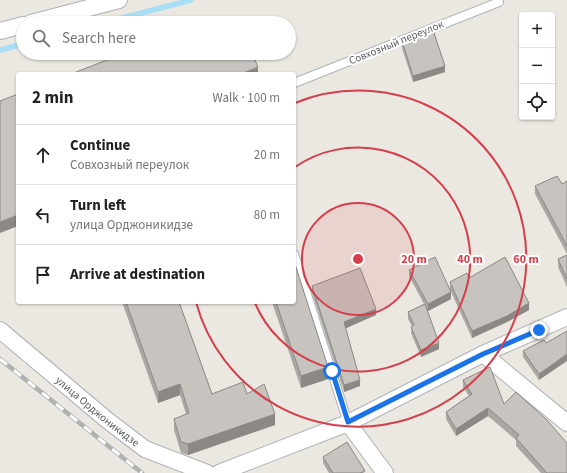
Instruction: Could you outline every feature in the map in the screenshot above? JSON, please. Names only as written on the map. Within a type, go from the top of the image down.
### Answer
[{"type":"street","points":[[58,16],[118,0]]},
{"type":"street","points":[[0,31],[16,27]]},
{"type":"street","points":[[219,473],[348,422],[483,354],[567,317]]},
{"type":"street","name":"улица Орджоникидзе","points":[[0,330],[145,449],[208,473]]},
{"type":"street","points":[[483,354],[567,423]]},
{"type":"street","points":[[348,422],[385,473]]},
{"type":"lane","name":"Совхозный переулок","points":[[296,82],[499,2]]},
{"type":"lane","points":[[296,260],[348,422]]},
{"type":"building","points":[[433,30],[445,66],[413,76],[402,41]]},
{"type":"building","points":[[107,60],[255,60],[258,67],[246,72],[76,72]]},
{"type":"building","points":[[16,95],[16,216],[0,222],[0,101]]},
{"type":"building","points":[[557,176],[562,184],[567,181],[567,246],[535,186]]},
{"type":"building","points":[[567,255],[567,279],[558,259]]},
{"type":"building","points":[[435,257],[451,292],[428,304],[409,270]]},
{"type":"building","points":[[505,257],[529,303],[507,316],[472,331],[450,282],[467,273],[469,278]]},
{"type":"building","points":[[296,267],[328,367],[301,376],[277,304],[296,304]]},
{"type":"building","points":[[360,268],[376,309],[344,322],[360,380],[344,385],[312,286]]},
{"type":"building","points":[[127,304],[180,304],[212,394],[243,382],[247,394],[264,384],[275,414],[188,444],[181,442],[174,419],[189,413],[180,384],[158,392]]},
{"type":"building","points":[[425,304],[439,343],[421,350],[411,327],[414,325],[408,312]]},
{"type":"building","points":[[567,331],[567,354],[539,374],[523,351],[544,340],[546,343]]},
{"type":"building","points":[[490,367],[504,404],[516,392],[546,419],[567,443],[567,473],[547,473],[516,438],[519,435],[488,408],[456,429],[446,412],[472,394],[463,380]]},
{"type":"building","points":[[347,442],[365,471],[360,473],[333,473],[323,457]]},
{"type":"waterway","points":[[130,16],[191,0]]},
{"type":"waterway","points":[[0,50],[16,46]]},
{"type":"railway","points":[[0,359],[142,473]]},
{"type":"route","points":[[332,371],[348,422],[483,354],[539,330]]}]
